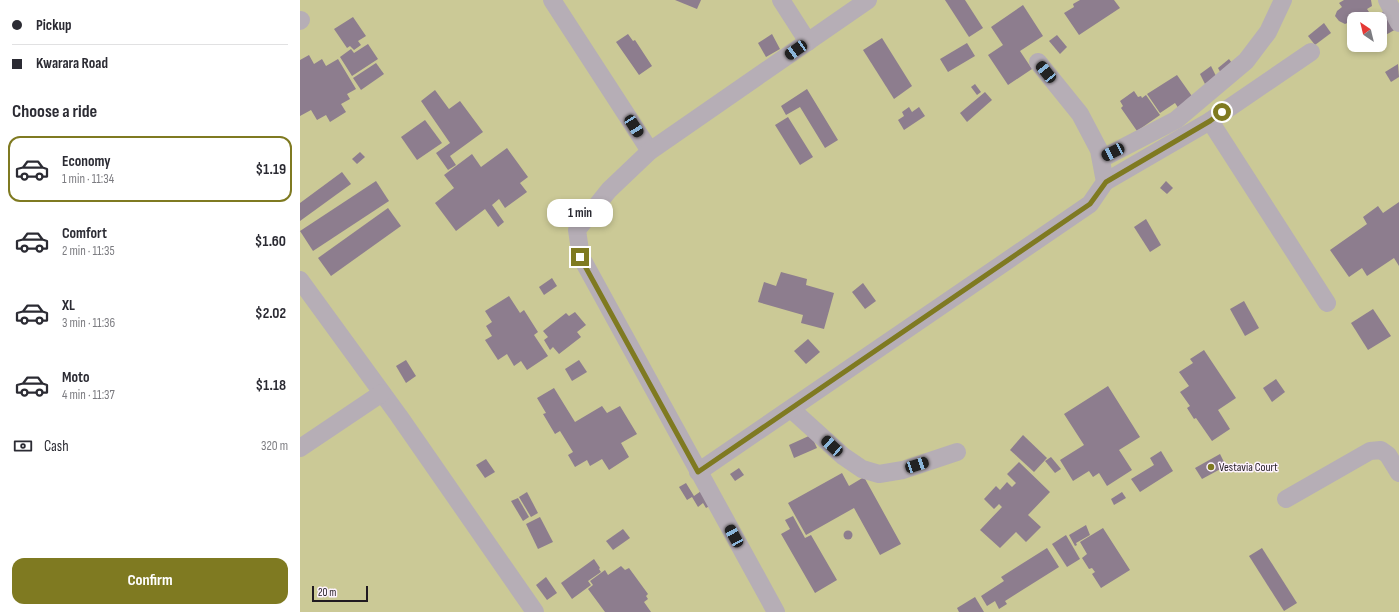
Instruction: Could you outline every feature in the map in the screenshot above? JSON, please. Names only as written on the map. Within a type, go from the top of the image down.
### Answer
[{"type":"street","points":[[552,0],[650,151]]},
{"type":"street","points":[[781,0],[808,42]]},
{"type":"street","points":[[776,612],[580,257],[577,230],[609,190],[650,151],[868,0]]},
{"type":"street","points":[[1101,159],[1176,120],[1246,60],[1268,32],[1283,0]]},
{"type":"street","points":[[1387,0],[1399,23]]},
{"type":"street","points":[[698,472],[1090,204],[1106,182],[1210,121],[1311,52]]},
{"type":"street","points":[[1038,62],[1080,114],[1099,150],[1106,182]]},
{"type":"street","points":[[1210,121],[1327,303]]},
{"type":"street","points":[[300,280],[382,393],[535,612]]},
{"type":"street","points":[[300,448],[382,393]]},
{"type":"street","points":[[791,409],[843,456],[862,469],[879,474],[904,470],[956,452]]},
{"type":"street","points":[[1286,499],[1370,451],[1381,450],[1388,455],[1399,473]]},
{"type":"shaded area","points":[[300,0],[1399,0],[1399,612],[300,612]]},
{"type":"building","points":[[675,0],[701,0],[697,9]]},
{"type":"building","points":[[945,0],[965,0],[983,28],[969,37]]},
{"type":"building","points":[[1080,0],[1114,0],[1120,8],[1079,35],[1064,13],[1074,7],[1073,4]]},
{"type":"building","points":[[1344,0],[1371,0],[1372,6],[1367,9],[1369,12],[1347,12],[1347,23],[1345,24],[1339,21],[1335,16],[1337,11],[1342,7],[1339,3]]},
{"type":"building","points":[[1023,5],[1043,36],[1020,51],[1032,69],[1008,85],[988,55],[1003,45],[991,27]]},
{"type":"building","points":[[1387,9],[1398,28],[1387,34],[1387,12],[1382,12]]},
{"type":"building","points":[[353,17],[366,36],[358,41],[361,45],[354,50],[350,46],[347,48],[334,29]]},
{"type":"building","points":[[1324,23],[1331,33],[1315,45],[1308,36]]},
{"type":"building","points":[[628,34],[633,41],[635,40],[652,66],[639,75],[616,42]]},
{"type":"building","points":[[772,34],[780,49],[766,57],[758,43]]},
{"type":"building","points":[[1057,35],[1067,47],[1060,54],[1049,41]]},
{"type":"building","points":[[882,38],[912,86],[894,99],[863,50]]},
{"type":"building","points":[[967,43],[975,56],[948,72],[940,59]]},
{"type":"building","points":[[368,44],[378,59],[352,76],[340,57],[351,49],[354,53]]},
{"type":"building","points":[[309,55],[314,64],[322,59],[326,66],[338,59],[356,89],[347,94],[350,99],[341,104],[346,112],[330,122],[326,115],[317,120],[311,110],[300,116],[300,60]]},
{"type":"building","points":[[1229,59],[1234,66],[1222,75],[1218,68]]},
{"type":"building","points":[[376,63],[384,74],[361,90],[353,78]]},
{"type":"building","points":[[1398,64],[1399,77],[1391,82],[1385,72]]},
{"type":"building","points":[[1211,66],[1216,76],[1205,84],[1200,74]]},
{"type":"building","points":[[1177,75],[1194,99],[1179,109],[1175,103],[1160,113],[1147,94]]},
{"type":"building","points":[[975,84],[981,92],[977,95],[971,87]]},
{"type":"building","points":[[807,89],[838,140],[825,148],[800,107],[786,115],[781,106]]},
{"type":"building","points":[[435,90],[449,109],[460,101],[483,132],[450,156],[456,165],[448,170],[436,153],[450,143],[421,101]]},
{"type":"building","points":[[1134,91],[1138,97],[1141,96],[1142,98],[1146,95],[1160,115],[1137,131],[1121,108],[1123,106],[1120,101]]},
{"type":"building","points":[[985,92],[992,100],[967,122],[960,113]]},
{"type":"building","points":[[909,107],[912,112],[919,107],[925,116],[904,130],[898,120],[904,116],[902,112]]},
{"type":"building","points":[[788,117],[813,157],[800,165],[775,125]]},
{"type":"building","points":[[425,120],[442,143],[417,160],[401,137]]},
{"type":"building","points":[[507,148],[528,177],[520,183],[527,192],[505,208],[499,199],[492,205],[504,222],[498,227],[485,209],[456,231],[435,203],[454,188],[444,175],[472,154],[481,167]]},
{"type":"building","points":[[360,152],[365,157],[357,164],[352,159]]},
{"type":"building","points":[[342,172],[351,184],[300,221],[300,203]]},
{"type":"building","points":[[376,181],[389,201],[313,251],[300,231]]},
{"type":"building","points":[[1166,181],[1173,188],[1167,194],[1160,188]]},
{"type":"building","points":[[1399,202],[1399,266],[1394,258],[1367,276],[1362,268],[1349,277],[1330,250],[1367,224],[1363,217],[1378,206],[1383,213]]},
{"type":"building","points":[[388,208],[401,226],[331,276],[318,258]]},
{"type":"building","points":[[1146,219],[1161,245],[1150,252],[1134,227]]},
{"type":"building","points":[[781,272],[807,279],[806,285],[834,293],[824,329],[801,323],[803,315],[758,302],[764,282],[776,286]]},
{"type":"building","points":[[552,278],[557,286],[544,295],[539,287]]},
{"type":"building","points":[[863,283],[876,301],[865,309],[852,292]]},
{"type":"building","points":[[509,296],[520,313],[524,310],[538,332],[534,335],[548,356],[527,370],[521,361],[514,366],[507,354],[498,360],[485,340],[492,336],[486,326],[492,322],[485,311]]},
{"type":"building","points":[[1244,301],[1259,328],[1245,336],[1230,309]]},
{"type":"building","points":[[1373,309],[1391,336],[1368,350],[1351,323]]},
{"type":"building","points":[[575,312],[586,325],[577,332],[581,337],[559,354],[553,347],[550,350],[544,340],[548,337],[543,331],[566,313],[569,316]]},
{"type":"building","points":[[808,339],[820,352],[806,364],[794,351]]},
{"type":"building","points":[[1204,350],[1236,398],[1218,410],[1230,429],[1212,441],[1196,418],[1194,419],[1187,408],[1190,406],[1180,392],[1189,386],[1179,372],[1193,363],[1190,359]]},
{"type":"building","points":[[406,360],[416,376],[406,383],[396,366]]},
{"type":"building","points":[[579,360],[587,372],[572,381],[565,369]]},
{"type":"building","points":[[1276,379],[1285,392],[1272,402],[1263,388]]},
{"type":"building","points":[[1108,386],[1140,437],[1119,450],[1132,470],[1107,486],[1099,473],[1093,477],[1089,471],[1073,481],[1060,460],[1084,445],[1064,414]]},
{"type":"building","points":[[554,388],[575,422],[602,406],[607,413],[620,406],[637,434],[621,443],[629,457],[609,470],[602,459],[590,466],[587,460],[575,467],[568,455],[573,452],[560,431],[555,434],[543,414],[546,413],[537,398]]},
{"type":"building","points":[[811,435],[817,448],[794,458],[789,445]]},
{"type":"building","points":[[1023,435],[1047,458],[1034,472],[1010,450]]},
{"type":"building","points":[[1161,451],[1173,471],[1140,492],[1131,479],[1154,465],[1150,458]]},
{"type":"building","name":"Vestavia Court","points":[[1220,454],[1226,466],[1202,479],[1195,468]]},
{"type":"building","points":[[1051,457],[1061,469],[1055,473],[1045,461]]},
{"type":"building","points":[[486,459],[495,472],[485,478],[476,465]]},
{"type":"building","points":[[1019,462],[1050,492],[1028,515],[1041,527],[1026,542],[1016,532],[1000,548],[980,530],[1002,507],[999,504],[994,509],[984,499],[996,486],[1000,490],[1007,482],[1012,487],[1016,483],[1007,474]]},
{"type":"building","points":[[739,468],[744,475],[735,481],[730,474]]},
{"type":"building","points":[[842,473],[849,486],[864,477],[901,544],[880,555],[854,508],[806,535],[788,503]]},
{"type":"building","points":[[686,483],[694,496],[704,489],[713,504],[706,508],[703,503],[698,507],[692,497],[687,500],[679,487]]},
{"type":"building","points":[[527,492],[538,513],[531,517],[519,497]]},
{"type":"building","points":[[1122,492],[1126,498],[1114,505],[1111,499]]},
{"type":"building","points":[[518,498],[529,517],[523,521],[511,501]]},
{"type":"building","points":[[793,516],[805,538],[811,535],[837,580],[815,593],[781,534],[790,529],[785,520]]},
{"type":"building","points":[[540,517],[553,542],[538,549],[526,524]]},
{"type":"building","points":[[1086,525],[1090,535],[1076,543],[1077,545],[1075,546],[1069,535]]},
{"type":"building","points":[[1103,528],[1130,570],[1101,588],[1092,574],[1095,572],[1092,568],[1089,569],[1082,558],[1087,554],[1080,542]]},
{"type":"building","points":[[623,529],[630,538],[613,550],[606,541]]},
{"type":"building","points":[[846,531],[850,531],[852,535],[850,539],[846,539],[844,537],[844,533]]},
{"type":"building","points":[[1066,535],[1080,559],[1067,567],[1052,544]]},
{"type":"building","points":[[1047,548],[1059,567],[1005,601],[1007,604],[999,609],[995,601],[987,606],[981,596],[1004,581],[1001,577]]},
{"type":"building","points":[[1262,548],[1297,603],[1284,611],[1249,556]]},
{"type":"building","points":[[594,559],[601,572],[588,581],[591,585],[572,599],[561,583]]},
{"type":"building","points":[[621,566],[625,570],[629,568],[648,594],[646,596],[648,599],[644,602],[651,612],[605,612],[588,589],[593,585],[590,581],[605,570],[608,575]]},
{"type":"building","points":[[546,577],[557,593],[547,600],[536,585]]},
{"type":"building","points":[[975,597],[984,612],[959,612],[957,608]]},
{"type":"place","name":"Vestavia Court","points":[[1211,467]]},
{"type":"route","points":[[580,257],[698,472],[1090,204],[1106,182],[1210,121],[1222,112]]}]
